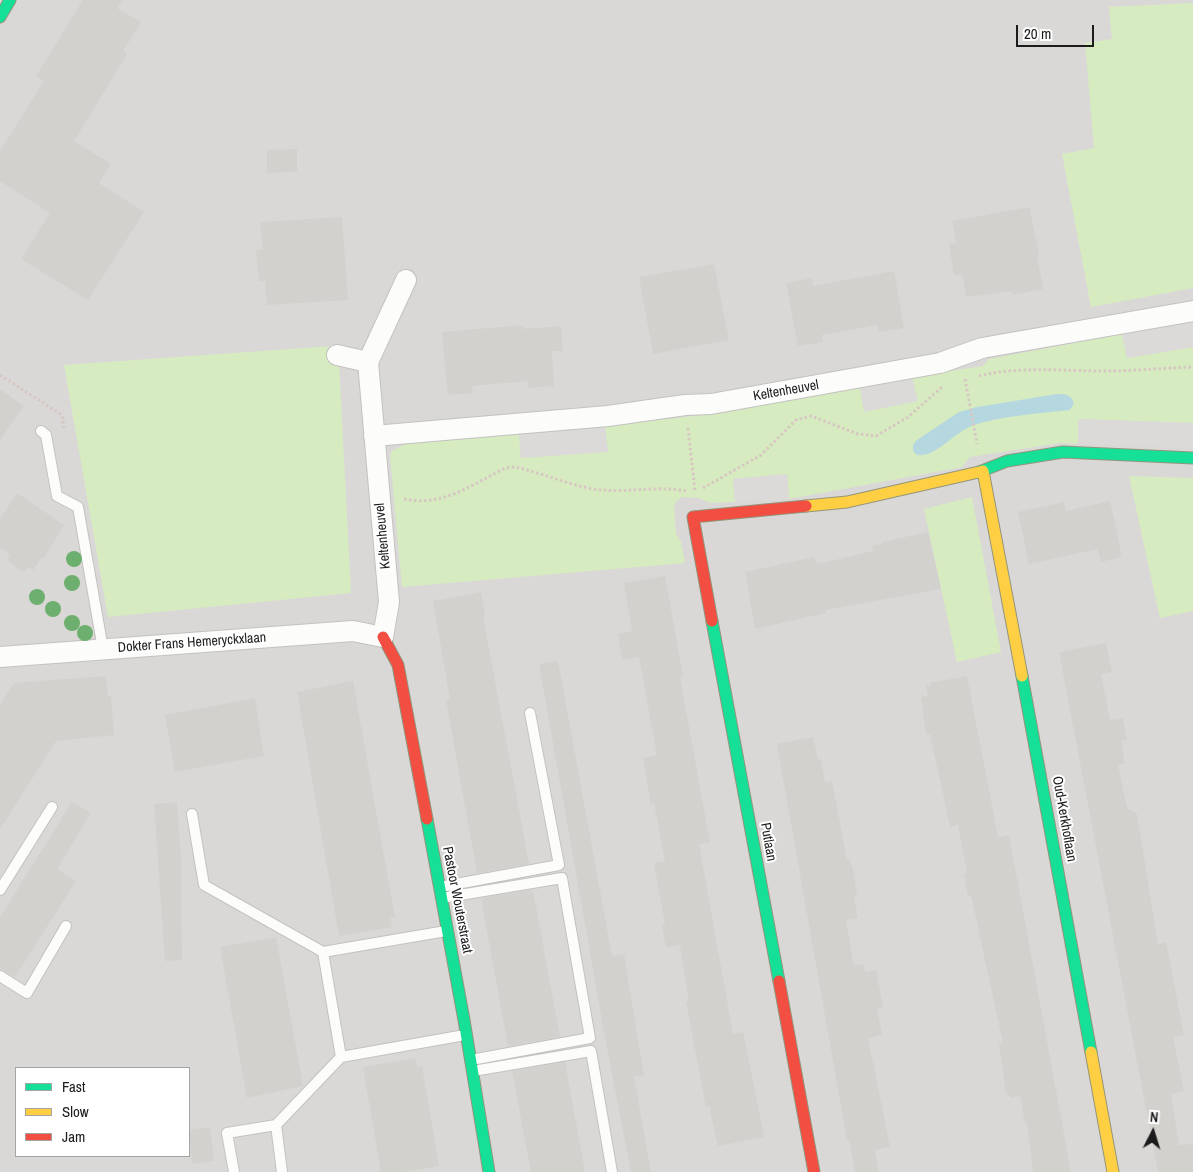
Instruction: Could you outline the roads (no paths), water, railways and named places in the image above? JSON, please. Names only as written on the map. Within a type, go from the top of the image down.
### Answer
[{"type":"street","points":[[0,17],[10,0]]},
{"type":"street","name":"Keltenheuvel","points":[[383,637],[389,602],[368,362],[406,280]]},
{"type":"street","name":"Keltenheuvel","points":[[374,436],[608,416],[685,405],[711,404],[940,363],[982,348],[1193,312]]},
{"type":"street","points":[[337,355],[368,362]]},
{"type":"street","points":[[982,471],[1007,461],[1063,452],[1193,458]]},
{"type":"street","name":"Putlaan","points":[[814,1172],[693,517],[847,502],[982,471]]},
{"type":"street","name":"Oud-Kerkhoflaan","points":[[982,471],[1021,667],[1113,1172]]},
{"type":"street","name":"Dokter Frans Hemeryckxlaan","points":[[0,656],[353,631],[383,637]]},
{"type":"street","name":"Pastoor Wouterstraat","points":[[383,637],[398,665],[467,1035],[489,1172]]},
{"type":"lane","points":[[41,431],[46,435],[57,496],[78,508],[103,649]]},
{"type":"lane","points":[[440,893],[559,865],[530,713]]},
{"type":"lane","points":[[0,890],[52,807]]},
{"type":"lane","points":[[192,814],[204,886],[323,952],[447,930]]},
{"type":"lane","points":[[440,893],[562,878],[590,1038],[472,1066]]},
{"type":"lane","points":[[0,976],[27,993],[66,926]]},
{"type":"lane","points":[[323,952],[341,1056]]},
{"type":"lane","points":[[234,1172],[227,1133],[276,1125],[341,1056],[467,1035]]},
{"type":"lane","points":[[472,1066],[590,1051],[612,1172]]},
{"type":"lane","points":[[276,1125],[282,1172]]},
{"type":"water","points":[[1065,394],[1071,398],[1074,403],[1070,410],[1017,416],[977,424],[962,431],[930,453],[917,455],[913,451],[913,445],[917,440],[959,412],[977,407]]}]
